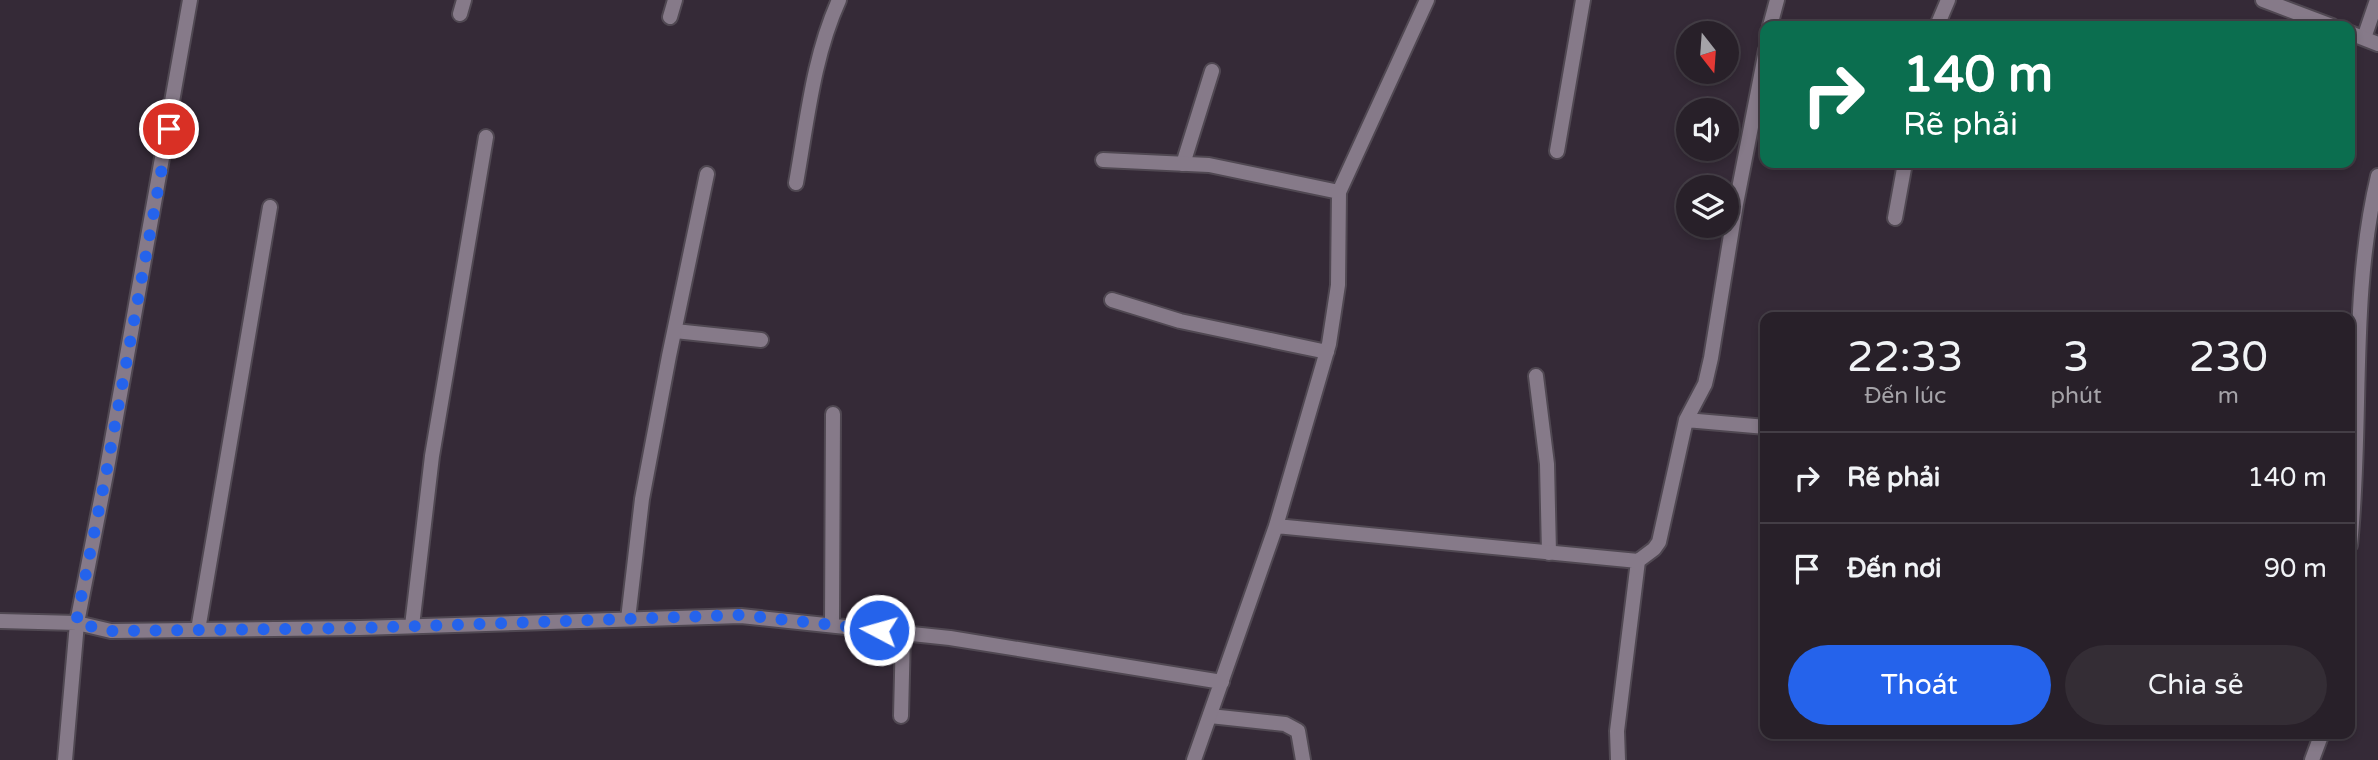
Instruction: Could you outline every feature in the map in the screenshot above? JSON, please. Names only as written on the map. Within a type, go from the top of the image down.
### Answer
[{"type":"street","points":[[65,760],[76,623],[111,448],[190,0]]},
{"type":"street","points":[[670,17],[675,0]]},
{"type":"street","points":[[796,183],[815,75],[828,23],[839,0]]},
{"type":"street","points":[[1194,760],[1276,526],[1327,352],[1338,285],[1339,191],[1427,0]]},
{"type":"street","points":[[1557,151],[1583,0]]},
{"type":"street","points":[[1771,21],[1777,0]]},
{"type":"street","points":[[1939,21],[1948,0]]},
{"type":"street","points":[[2263,0],[2319,21]]},
{"type":"street","points":[[2377,0],[2357,36],[2378,44]]},
{"type":"street","points":[[1183,164],[1212,71]]},
{"type":"street","points":[[1276,526],[1638,561],[1654,549],[1659,542],[1686,420],[1705,384],[1711,358],[1736,204],[1760,81]]},
{"type":"street","points":[[412,626],[432,456],[486,137]]},
{"type":"street","points":[[1103,160],[1209,165],[1339,191]]},
{"type":"street","points":[[1895,218],[1904,168]]},
{"type":"street","points":[[628,619],[642,499],[707,174]]},
{"type":"street","points":[[2355,502],[2358,318],[2378,176]]},
{"type":"street","points":[[198,630],[270,207]]},
{"type":"street","points":[[1112,300],[1180,321],[1327,352]]},
{"type":"street","points":[[675,331],[761,340]]},
{"type":"street","points":[[1536,376],[1547,464],[1549,553]]},
{"type":"street","points":[[832,625],[833,414]]},
{"type":"street","points":[[1686,420],[1760,426]]},
{"type":"street","points":[[1618,760],[1617,731],[1638,561]]},
{"type":"street","points":[[0,621],[76,623],[111,631],[412,626],[741,615],[950,638],[1222,682]]},
{"type":"street","points":[[901,716],[903,633]]},
{"type":"street","points":[[1210,716],[1292,727],[1298,731],[1303,760]]},
{"type":"street","points":[[2312,760],[2320,739]]},
{"type":"route","points":[[169,129],[76,623],[111,631],[360,628],[741,615],[879,630]]}]
